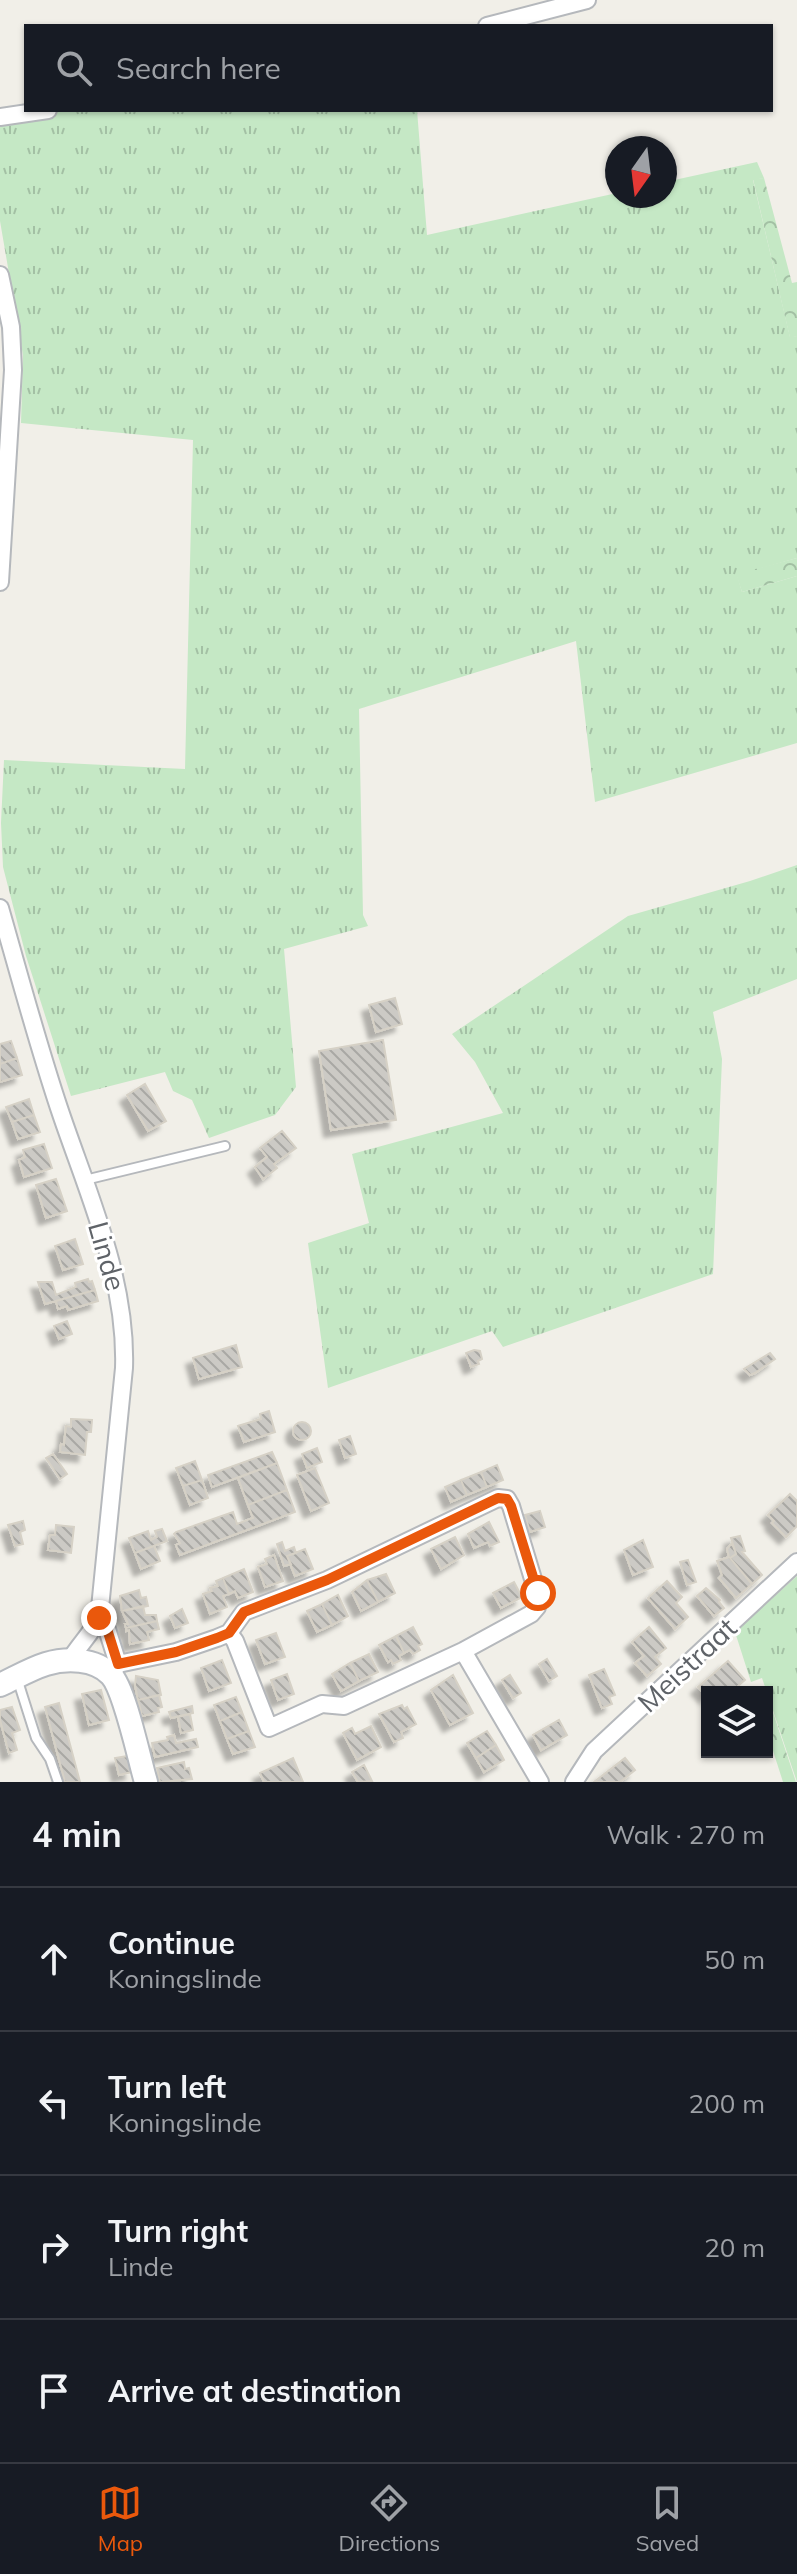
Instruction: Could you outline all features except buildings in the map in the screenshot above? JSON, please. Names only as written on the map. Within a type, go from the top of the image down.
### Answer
[{"type":"street","points":[[495,24],[587,0]]},
{"type":"street","points":[[0,117],[34,112]]},
{"type":"street","points":[[0,275],[11,327],[13,370],[0,582]]},
{"type":"street","name":"Linde","points":[[0,908],[120,1303],[125,1345],[121,1417],[99,1618],[107,1629],[120,1691],[146,1782]]},
{"type":"street","points":[[8,1681],[46,1664],[70,1660],[115,1670],[229,1633],[244,1612],[327,1580],[498,1498],[507,1499],[511,1506],[539,1599],[531,1614],[463,1651],[344,1706],[322,1704],[269,1728],[235,1641],[229,1633]]},
{"type":"street","name":"Meistraat","points":[[576,1776],[594,1751],[797,1562]]},
{"type":"street","points":[[70,1660],[99,1618]]},
{"type":"street","points":[[463,1651],[540,1782]]},
{"type":"lane","points":[[85,1180],[225,1146]]},
{"type":"lane","points":[[8,1681],[50,1759],[58,1782]]},
{"type":"green space","points":[[58,112],[417,112],[427,235],[605,196],[605,208],[677,208],[677,179],[757,162],[764,178],[753,180],[790,337],[797,336],[797,558],[737,575],[742,592],[797,576],[797,743],[595,802],[576,641],[359,709],[363,915],[368,926],[284,949],[296,1087],[275,1115],[209,1138],[192,1100],[173,1091],[165,1072],[71,1096],[26,956],[3,867],[1,823],[4,760],[185,769],[193,440],[21,423],[23,355],[0,221],[0,120]]},
{"type":"green space","points":[[764,178],[792,283],[797,282],[797,336],[790,338],[753,179]]},
{"type":"green space","points":[[797,558],[797,576],[742,592],[736,574]]},
{"type":"green space","points":[[797,865],[797,979],[713,1012],[722,1059],[713,1274],[503,1347],[492,1331],[328,1388],[308,1243],[369,1223],[352,1154],[503,1113],[475,1062],[452,1034],[628,916]]},
{"type":"green space","points":[[797,1576],[797,1782],[773,1711],[773,1686],[765,1686],[762,1678],[751,1682],[735,1632]]},
{"type":"green space","points":[[773,1712],[796,1782],[783,1782],[773,1751]]},
{"type":"route","points":[[99,1618],[107,1629],[118,1664],[176,1652],[229,1633],[244,1612],[327,1580],[498,1498],[507,1499],[511,1506],[538,1593]]}]
